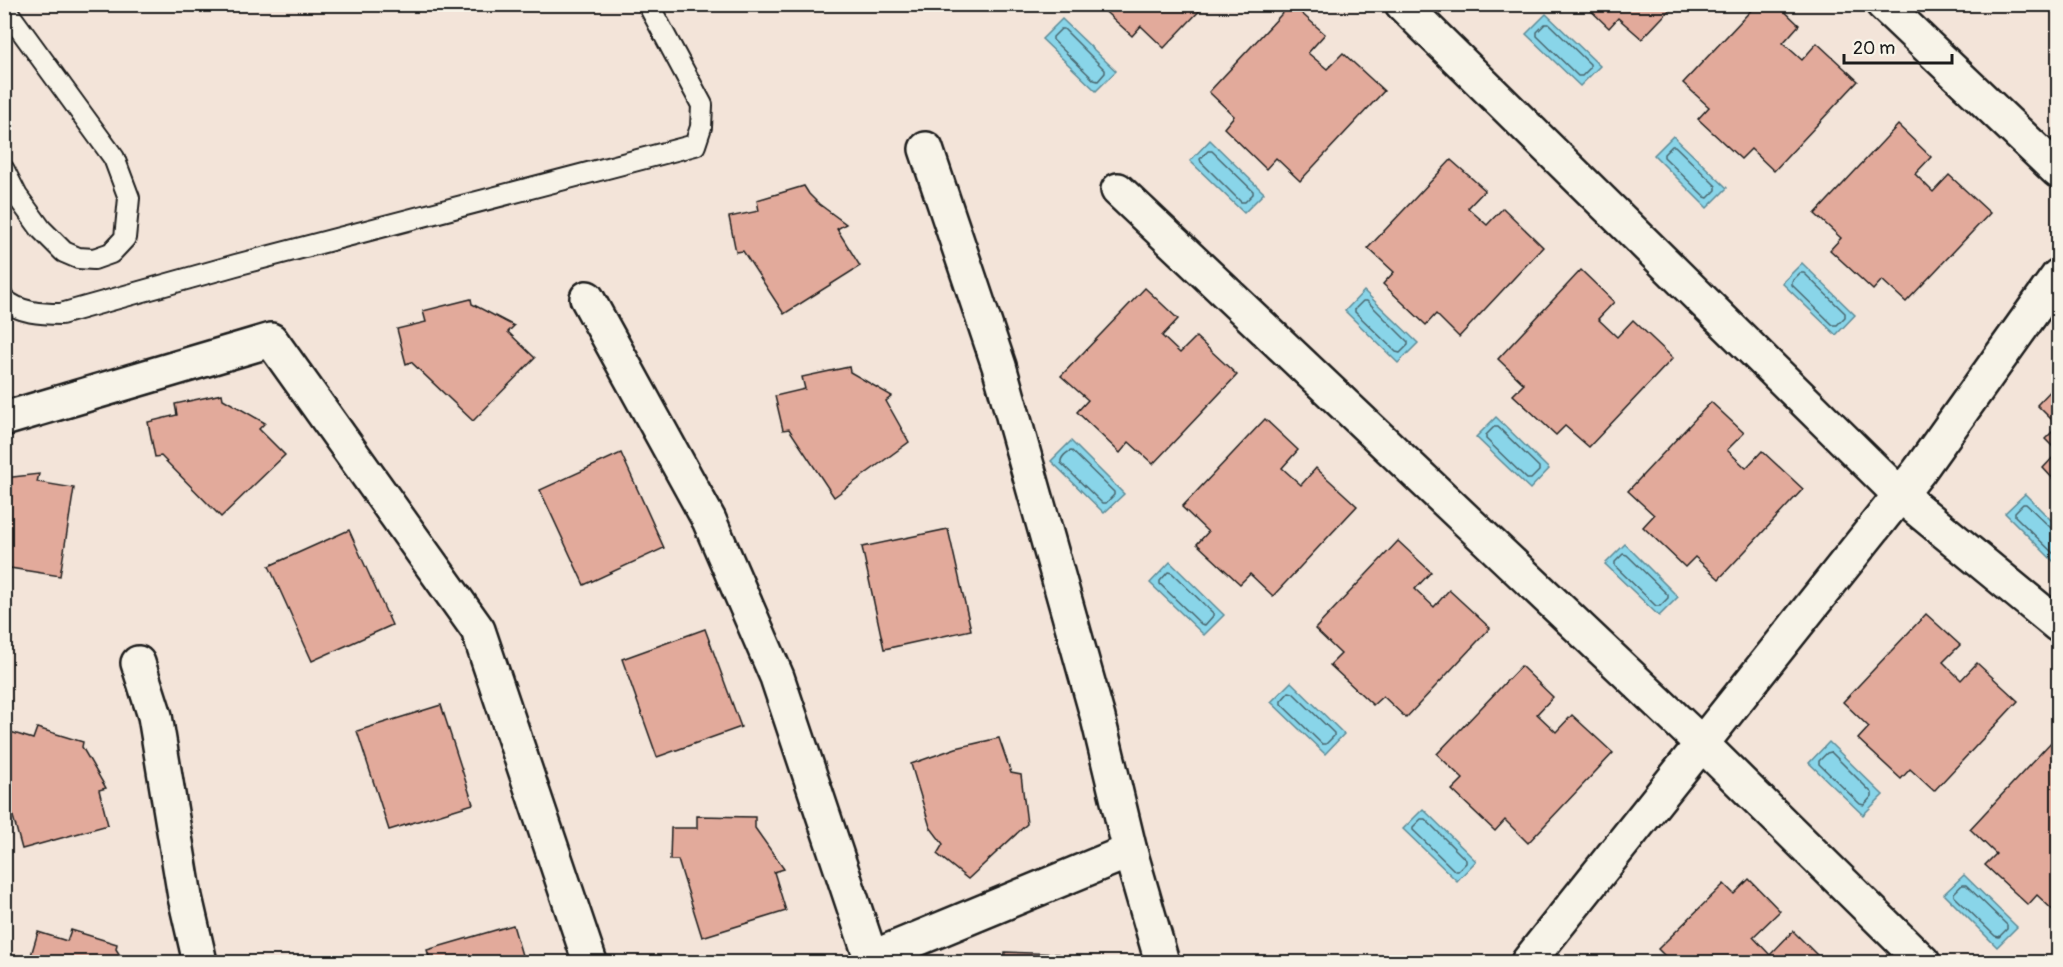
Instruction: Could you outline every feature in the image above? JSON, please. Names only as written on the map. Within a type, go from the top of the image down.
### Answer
[{"type":"street","points":[[1402,4],[1900,495],[2058,625]]},
{"type":"street","points":[[1883,4],[2058,171]]},
{"type":"street","points":[[926,149],[999,366],[1098,717],[1130,851],[1162,963]]},
{"type":"street","points":[[1118,190],[1702,744],[1923,963]]},
{"type":"street","points":[[1528,963],[1900,495],[2058,276]]},
{"type":"street","points":[[587,298],[709,519],[773,666],[867,961],[1130,851]]},
{"type":"street","points":[[4,419],[271,340],[478,630],[590,963]]},
{"type":"street","points":[[138,663],[155,716],[185,897],[200,963]]},
{"type":"lane","points":[[4,299],[8,303],[37,314],[61,314],[236,265],[695,145],[701,127],[702,105],[648,4]]},
{"type":"lane","points":[[4,7],[114,158],[129,198],[125,238],[111,253],[94,259],[78,258],[64,252],[41,230],[16,196],[4,170]]},
{"type":"water","points":[[1546,14],[1600,66],[1580,86],[1526,34]]},
{"type":"water","points":[[1062,19],[1116,71],[1096,91],[1042,39]]},
{"type":"water","points":[[1673,136],[1727,188],[1707,208],[1654,155]]},
{"type":"water","points":[[1210,140],[1264,193],[1244,213],[1190,161]]},
{"type":"water","points":[[1802,263],[1855,315],[1836,335],[1782,283]]},
{"type":"water","points":[[1364,291],[1418,343],[1398,363],[1345,311]]},
{"type":"water","points":[[1496,417],[1549,469],[1530,489],[1476,437]]},
{"type":"water","points":[[1071,441],[1124,494],[1104,513],[1051,461]]},
{"type":"water","points":[[2025,494],[2058,527],[2058,566],[2005,513]]},
{"type":"water","points":[[1625,544],[1678,597],[1659,616],[1605,564]]},
{"type":"water","points":[[1170,562],[1224,615],[1204,635],[1150,583]]},
{"type":"water","points":[[1291,682],[1344,734],[1325,754],[1271,702]]},
{"type":"water","points":[[1829,742],[1883,795],[1863,815],[1809,763]]},
{"type":"water","points":[[1423,809],[1476,861],[1457,881],[1403,829]]},
{"type":"water","points":[[1964,875],[2017,927],[1997,947],[1944,894]]},
{"type":"building","points":[[1097,4],[1206,4],[1164,48],[1141,26],[1132,36]]},
{"type":"building","points":[[1291,4],[1325,34],[1308,53],[1327,69],[1343,53],[1384,91],[1300,181],[1276,158],[1266,169],[1224,128],[1234,116],[1209,92]]},
{"type":"building","points":[[1584,4],[1675,4],[1642,39],[1618,18],[1609,28]]},
{"type":"building","points":[[1757,4],[1777,4],[1799,25],[1783,43],[1802,60],[1817,43],[1858,81],[1774,171],[1751,149],[1741,159],[1698,119],[1709,107],[1683,83]]},
{"type":"building","points":[[1898,125],[1931,157],[1915,174],[1933,192],[1949,175],[1990,213],[1906,302],[1882,280],[1873,290],[1830,250],[1841,238],[1815,214]]},
{"type":"building","points":[[1451,160],[1485,190],[1468,208],[1487,225],[1503,208],[1543,247],[1459,337],[1436,314],[1426,325],[1383,284],[1394,272],[1368,248]]},
{"type":"building","points":[[804,186],[819,204],[846,224],[837,229],[860,266],[784,314],[743,251],[736,252],[729,217],[759,211],[757,200]]},
{"type":"building","points":[[1581,270],[1614,302],[1598,319],[1617,337],[1633,320],[1673,358],[1589,447],[1565,426],[1556,435],[1513,395],[1524,384],[1498,359]]},
{"type":"building","points":[[1145,288],[1178,319],[1162,336],[1180,353],[1196,337],[1237,375],[1153,464],[1129,442],[1120,453],[1077,412],[1088,400],[1061,376]]},
{"type":"building","points":[[471,299],[472,304],[514,326],[508,332],[535,358],[473,421],[411,362],[406,364],[397,329],[426,322],[423,311]]},
{"type":"building","points":[[849,367],[850,372],[892,396],[886,401],[909,442],[834,497],[789,429],[783,430],[775,396],[805,389],[802,377]]},
{"type":"building","points":[[2058,383],[2058,426],[2037,405]]},
{"type":"building","points":[[222,394],[223,399],[265,423],[259,429],[285,455],[221,517],[161,456],[155,457],[148,422],[177,415],[175,404]]},
{"type":"building","points":[[1711,402],[1744,433],[1727,450],[1746,468],[1762,451],[1803,489],[1719,579],[1695,557],[1685,567],[1643,527],[1654,515],[1628,491]]},
{"type":"building","points":[[1265,419],[1298,450],[1282,468],[1301,485],[1316,468],[1357,506],[1273,596],[1250,574],[1240,584],[1197,544],[1208,532],[1182,507]]},
{"type":"building","points":[[2058,426],[2058,452],[2045,439]]},
{"type":"building","points":[[2058,452],[2058,484],[2043,468]]},
{"type":"building","points":[[621,453],[664,548],[584,585],[540,490]]},
{"type":"building","points":[[39,474],[37,482],[74,488],[60,576],[4,567],[4,478]]},
{"type":"building","points":[[948,529],[971,630],[884,649],[862,547]]},
{"type":"building","points":[[349,530],[392,625],[312,661],[269,566]]},
{"type":"building","points":[[1398,541],[1431,572],[1415,589],[1434,607],[1449,590],[1490,628],[1406,718],[1383,696],[1373,705],[1330,665],[1341,654],[1315,629]]},
{"type":"building","points":[[1926,614],[1960,645],[1943,662],[1961,680],[1977,663],[2018,701],[1934,791],[1910,769],[1901,779],[1858,739],[1869,727],[1843,702]]},
{"type":"building","points":[[705,629],[741,727],[657,757],[622,659]]},
{"type":"building","points":[[1521,666],[1553,697],[1537,714],[1556,732],[1572,715],[1613,753],[1528,843],[1505,820],[1495,831],[1452,790],[1463,779],[1437,754]]},
{"type":"building","points":[[441,705],[473,804],[389,830],[357,731]]},
{"type":"building","points":[[37,728],[83,742],[82,747],[106,788],[99,790],[108,825],[22,849],[4,784],[4,730],[33,739]]},
{"type":"building","points":[[999,738],[1011,773],[1021,775],[1027,824],[968,879],[937,854],[943,844],[930,827],[911,764],[956,748]]},
{"type":"building","points":[[2053,740],[2058,745],[2058,915],[2037,895],[2028,905],[1985,865],[1996,854],[1970,829]]},
{"type":"building","points":[[697,816],[755,817],[755,828],[784,869],[774,872],[786,911],[702,937],[678,860],[670,860],[671,828],[697,828]]},
{"type":"building","points":[[1749,879],[1780,911],[1753,937],[1770,955],[1793,931],[1824,962],[1671,962],[1658,949],[1724,884],[1734,894]]},
{"type":"building","points":[[513,925],[524,962],[431,962],[427,950]]},
{"type":"building","points":[[71,930],[117,944],[116,949],[124,962],[29,962],[38,932],[67,941]]},
{"type":"building","points":[[1005,952],[1059,954],[1060,962],[1004,962]]}]
